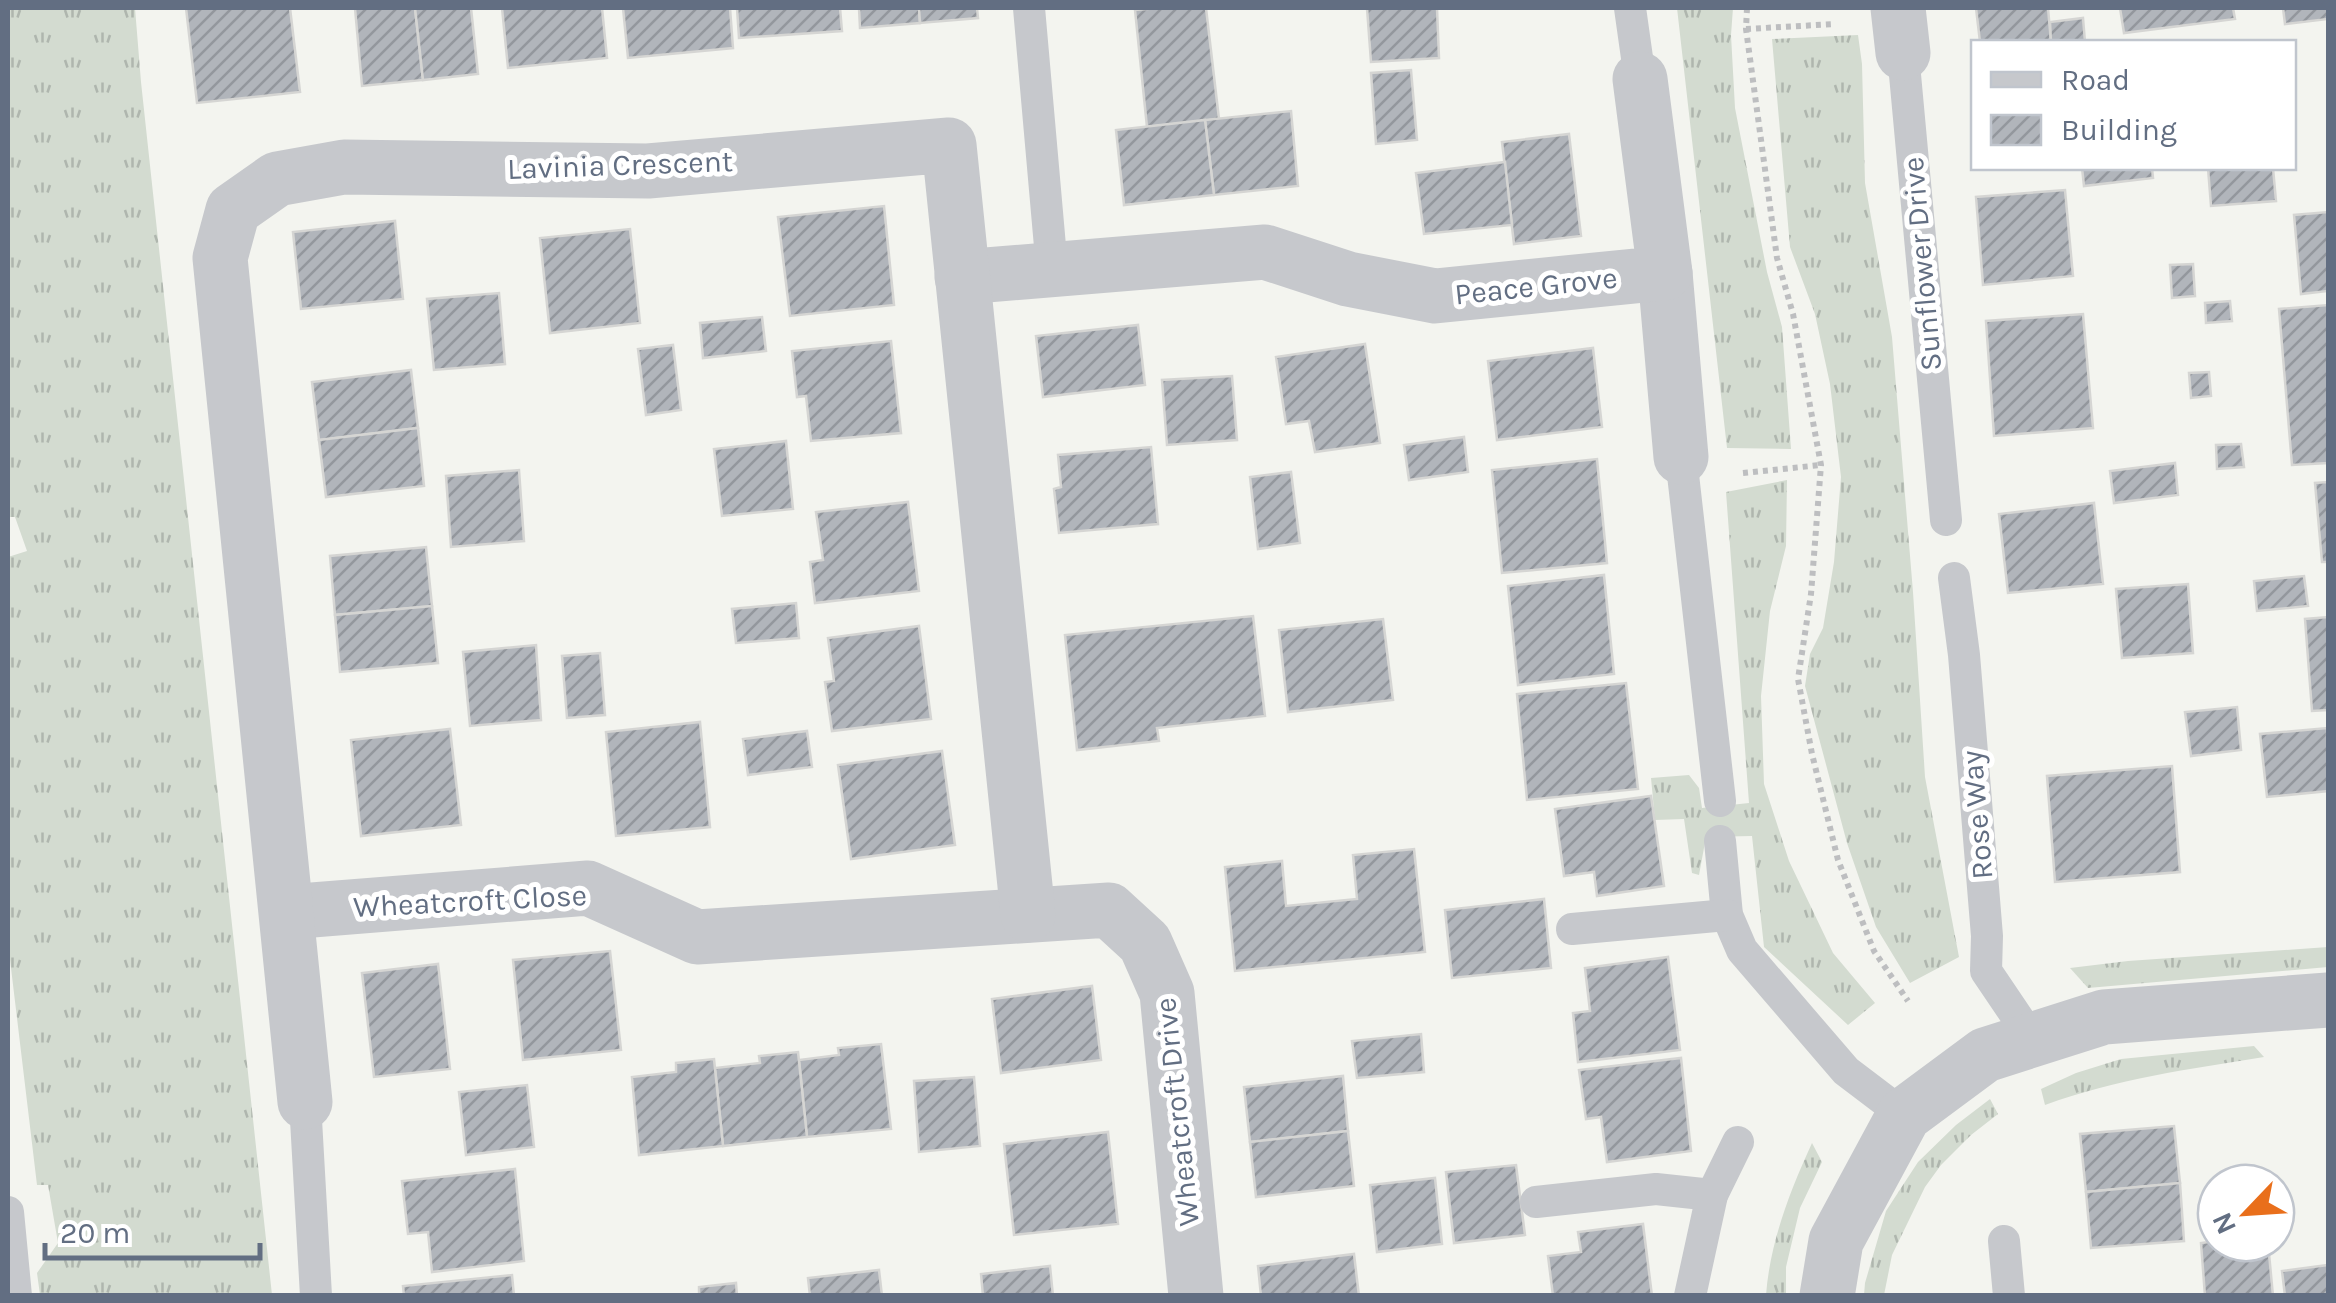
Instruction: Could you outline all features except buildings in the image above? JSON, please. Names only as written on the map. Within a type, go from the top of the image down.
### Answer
[{"type":"street","points":[[1640,79],[1666,273],[1682,468]]},
{"type":"street","name":"Lavinia Crescent","points":[[287,912],[220,258],[234,210],[277,180],[344,167],[648,171],[949,144],[1028,915]]},
{"type":"street","name":"Peace Grove","points":[[962,277],[1265,252],[1348,279],[1436,296],[1666,273]]},
{"type":"street","name":"Wheatcroft Close","points":[[287,912],[588,888],[697,938],[1028,915]]},
{"type":"street","name":"Wheatcroft Drive","points":[[1028,915],[1109,910],[1146,943],[1167,992],[1196,1296]]},
{"type":"street","points":[[287,912],[305,1102]]},
{"type":"street","points":[[1827,1296],[1836,1241],[1904,1114],[1985,1055],[2104,1018],[2328,1000]]},
{"type":"lane","points":[[1029,8],[1052,269]]},
{"type":"lane","points":[[1630,8],[1640,79]]},
{"type":"lane","name":"Sunflower Drive","points":[[1900,27],[1946,520]]},
{"type":"lane","points":[[1682,468],[1720,801]]},
{"type":"lane","name":"Rose Way","points":[[1954,578],[1966,674],[1986,971],[2032,1039]]},
{"type":"lane","points":[[1720,841],[1726,915],[1742,950],[1846,1071],[1904,1114]]},
{"type":"lane","points":[[1572,929],[1726,915]]},
{"type":"lane","points":[[305,1102],[316,1296]]},
{"type":"lane","points":[[1690,1296],[1712,1196],[1738,1142]]},
{"type":"lane","points":[[1536,1202],[1656,1189],[1712,1196]]},
{"type":"lane","points":[[8,1212],[16,1296]]},
{"type":"lane","points":[[2004,1241],[2009,1296]]},
{"type":"path","points":[[1747,8],[1746,29],[1778,258],[1793,314],[1821,465],[1811,594],[1798,678],[1838,860],[1874,951],[1908,1002]]},
{"type":"path","points":[[1746,29],[1900,27]]},
{"type":"path","points":[[1682,468],[1821,465]]},
{"type":"green space","points":[[8,8],[135,8],[272,1295],[40,1295],[37,1273],[58,1243],[48,1185],[37,1185],[8,943],[8,557],[27,551],[15,517],[8,517]]},
{"type":"green space","points":[[1677,8],[1733,8],[1735,108],[1767,272],[1782,327],[1791,449],[1727,448]]},
{"type":"green space","points":[[1858,35],[1865,183],[1892,337],[1925,777],[1959,957],[1910,983],[1876,927],[1847,843],[1805,686],[1810,654],[1823,628],[1834,562],[1841,477],[1830,384],[1815,314],[1790,247],[1772,39]]},
{"type":"green space","points":[[1787,480],[1786,546],[1770,611],[1761,696],[1764,784],[1789,861],[1833,953],[1875,1003],[1848,1025],[1764,947],[1752,836],[1706,837],[1699,875],[1692,873],[1684,819],[1655,820],[1651,778],[1689,775],[1699,788],[1702,808],[1749,803],[1726,492]]},
{"type":"green space","points":[[2328,947],[2328,967],[2088,988],[2070,968],[2128,961]]},
{"type":"green space","points":[[2254,1046],[2264,1057],[2126,1082],[2045,1105],[2041,1089],[2121,1059]]},
{"type":"green space","points":[[1990,1099],[1998,1114],[1941,1165],[1925,1187],[1892,1255],[1884,1295],[1864,1295],[1886,1211],[1918,1162]]},
{"type":"green space","points":[[1812,1143],[1822,1162],[1800,1208],[1786,1267],[1786,1295],[1766,1295],[1782,1217]]}]
